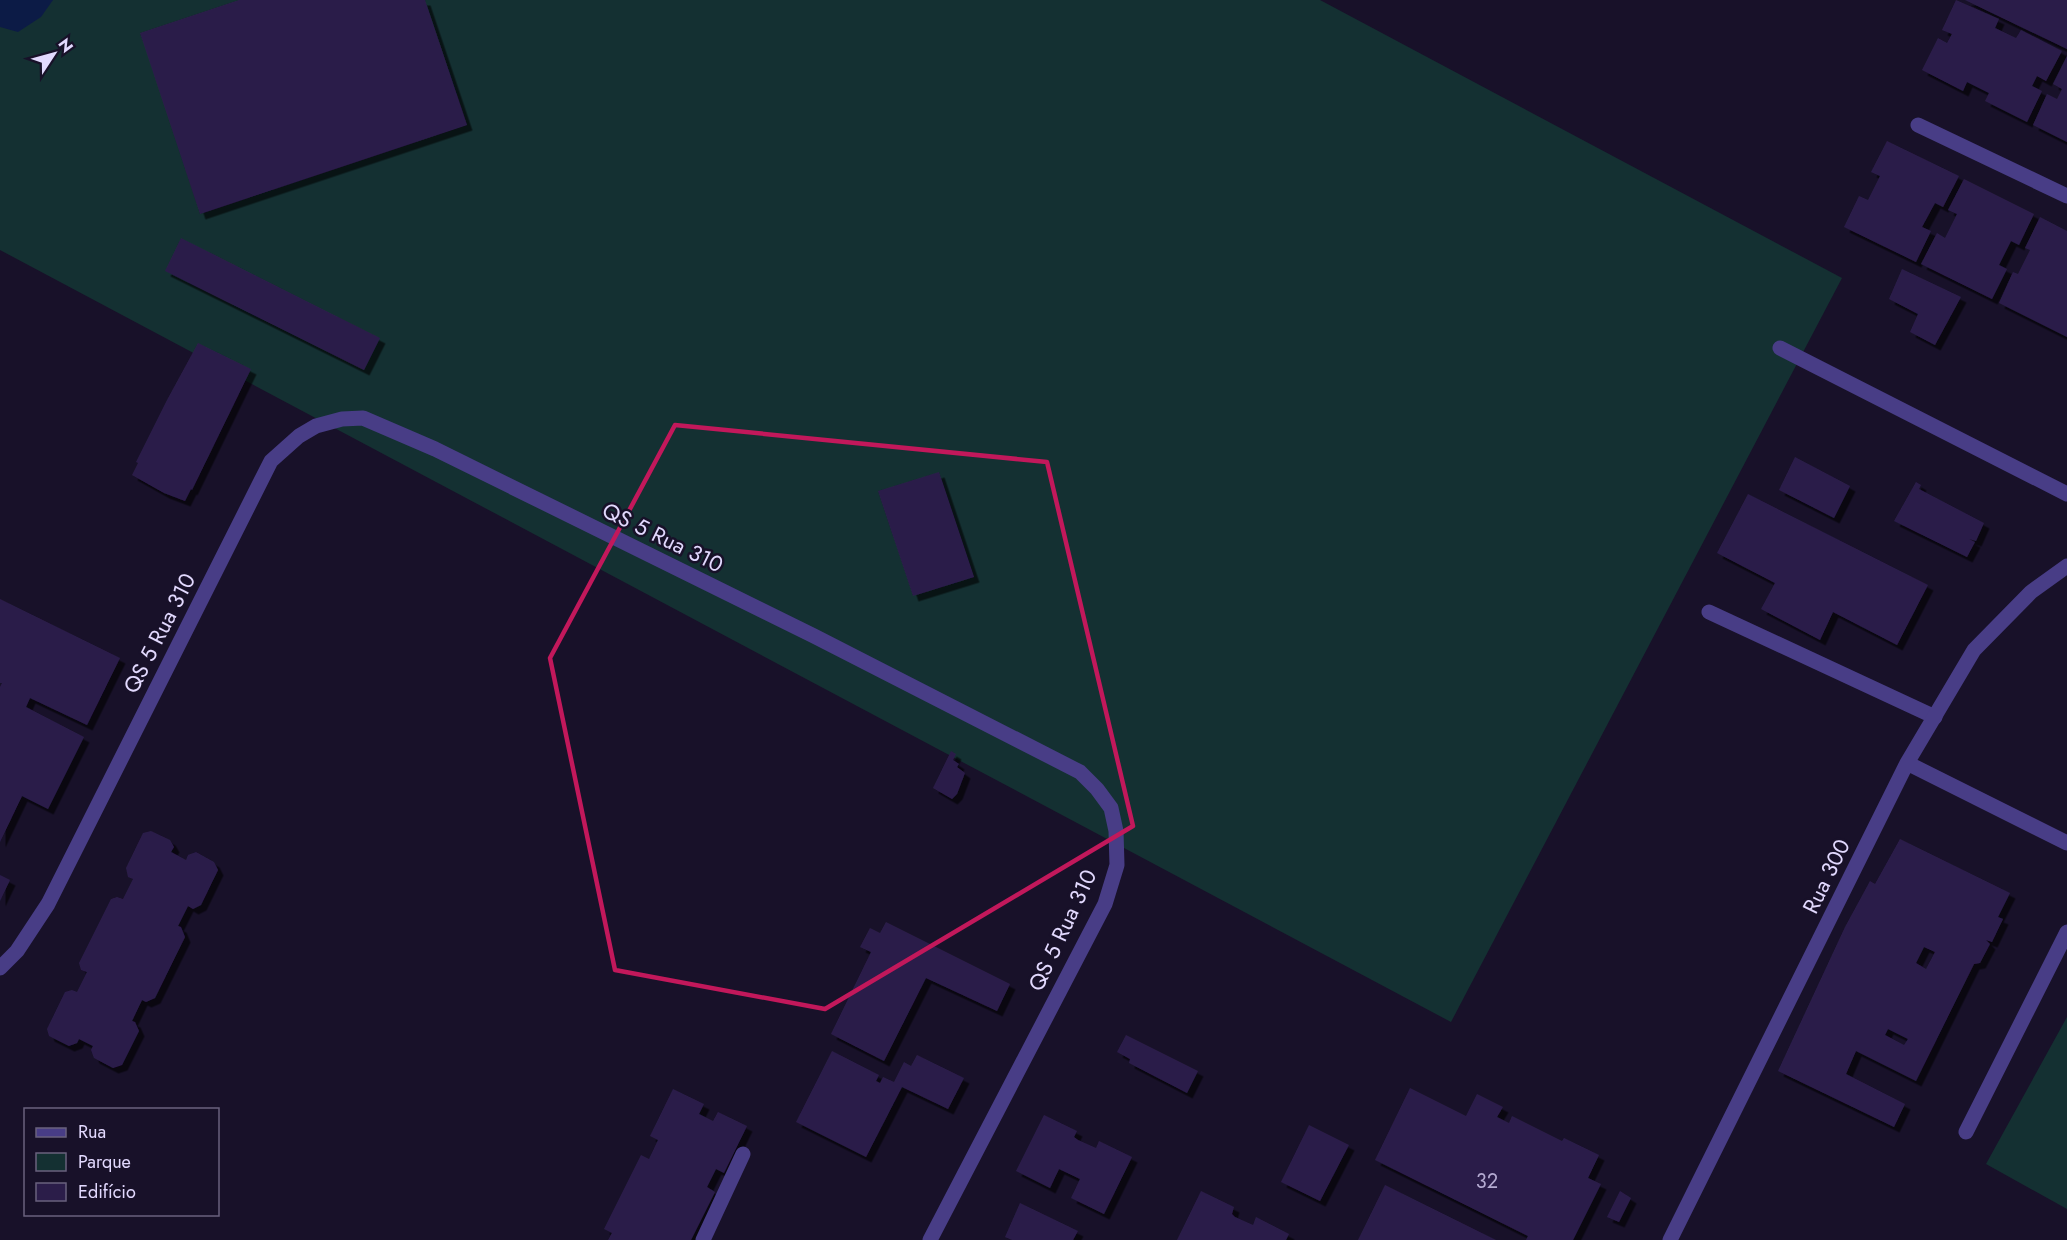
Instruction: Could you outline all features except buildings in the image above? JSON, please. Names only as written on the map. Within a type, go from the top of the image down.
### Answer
[{"type":"street","points":[[1918,125],[2067,196]]},
{"type":"street","points":[[1780,348],[2067,494]]},
{"type":"street","name":"QS 5 Rua 310","points":[[0,968],[17,951],[48,904],[271,461],[299,436],[316,426],[342,419],[363,418],[435,449],[666,563],[1069,767],[1086,778],[1111,808],[1116,831],[1117,865],[1105,904],[930,1240]]},
{"type":"street","name":"Rua 300","points":[[1670,1240],[1907,763],[1974,650],[2031,592],[2067,566]]},
{"type":"street","points":[[1709,612],[1935,717]]},
{"type":"street","points":[[1907,763],[2067,843]]},
{"type":"street","points":[[1966,1132],[2067,933]]},
{"type":"street","points":[[702,1240],[743,1154]]},
{"type":"highlighted area","points":[[675,425],[1047,462],[1133,826],[825,1009],[615,970],[550,658]]},
{"type":"green space","points":[[0,0],[1320,0],[1842,278],[1451,1022],[0,250]]},
{"type":"green space","points":[[2067,1017],[2067,1209],[1986,1164]]},
{"type":"water","points":[[0,0],[53,0],[41,17],[18,32],[0,27]]}]
